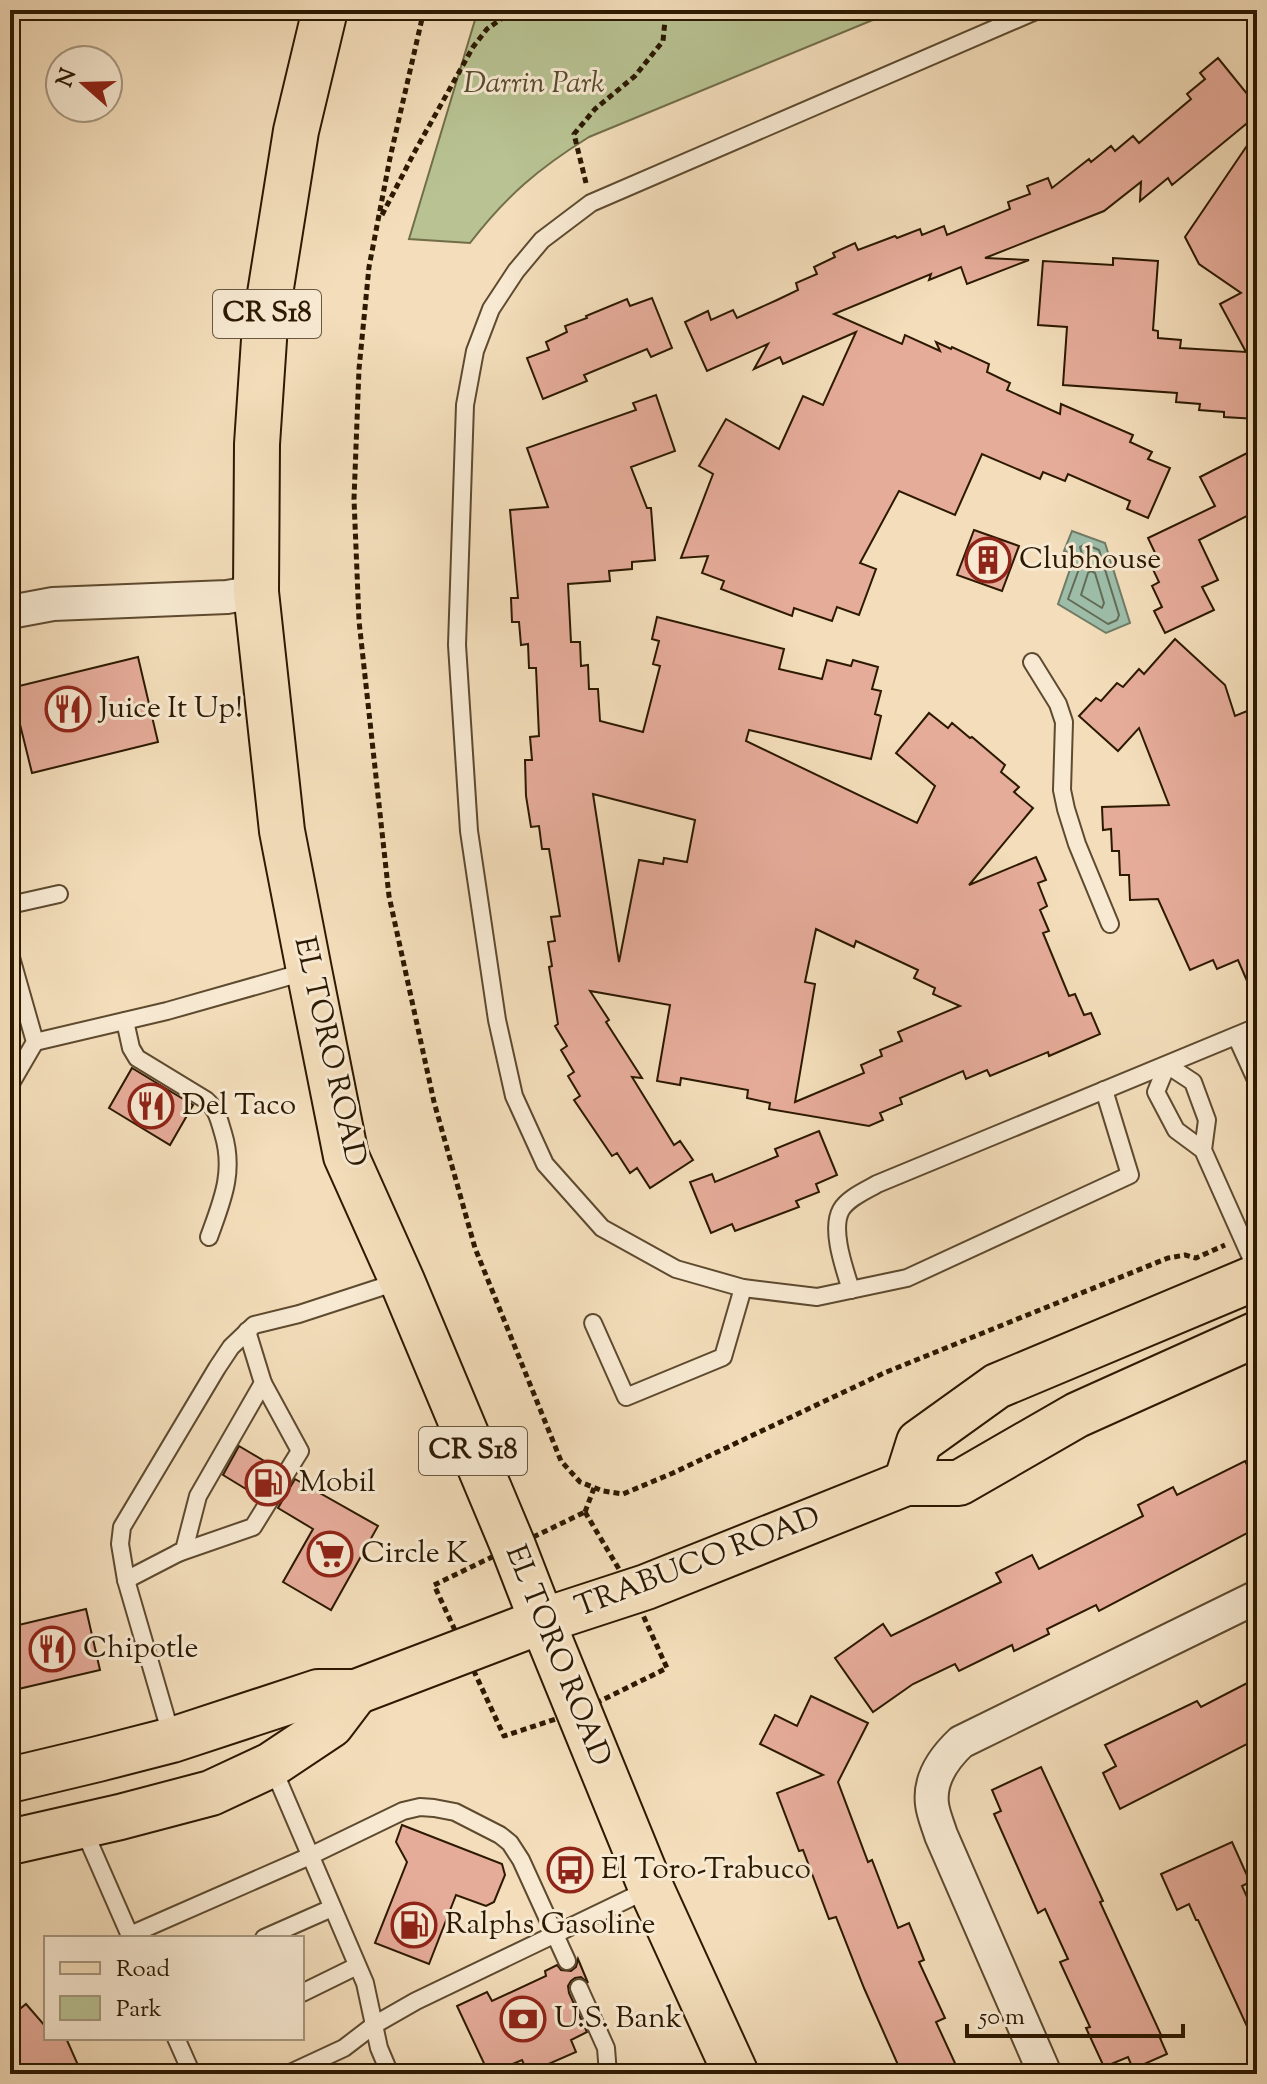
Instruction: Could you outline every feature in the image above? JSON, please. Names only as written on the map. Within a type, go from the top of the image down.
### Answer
[{"type":"main road","name":"EL TORO ROAD","points":[[325,10],[296,131],[265,325],[257,444],[256,592],[282,831],[346,1156],[513,1546],[651,1888],[736,2074]]},
{"type":"main road","points":[[906,1483],[919,1442],[997,1386],[1257,1277]]},
{"type":"main road","name":"TRABUCO ROAD","points":[[10,1780],[172,1740],[318,1692],[356,1692],[542,1621],[646,1587],[906,1483],[959,1483],[1077,1415],[1257,1334]]},
{"type":"main road","points":[[10,1842],[211,1793],[271,1765],[331,1725],[356,1692]]},
{"type":"street","points":[[10,612],[53,604],[227,597],[256,592]]},
{"type":"street","points":[[1045,2074],[941,1835],[932,1803],[935,1777],[961,1742],[1257,1597]]},
{"type":"lane","points":[[1038,10],[591,203],[542,240],[516,271],[491,309],[475,351],[465,405],[457,645],[469,831],[497,1020],[514,1096],[545,1164],[602,1228],[676,1269],[743,1288],[817,1297],[907,1278],[1130,1175],[1104,1090]]},
{"type":"lane","points":[[1032,662],[1058,704],[1064,722],[1062,790],[1066,809],[1110,924]]},
{"type":"lane","points":[[10,905],[59,894]]},
{"type":"lane","points":[[10,954],[35,1042],[10,1085]]},
{"type":"lane","points":[[35,1042],[167,1011],[309,970]]},
{"type":"lane","points":[[125,1021],[131,1048],[137,1058],[206,1100],[215,1109],[227,1146],[229,1169],[209,1237]]},
{"type":"lane","points":[[851,1290],[837,1229],[841,1210],[856,1196],[877,1184],[1257,1027]]},
{"type":"lane","points":[[1236,1036],[1257,1082]]},
{"type":"lane","points":[[1167,1065],[1156,1092],[1176,1130],[1203,1150],[1257,1271]]},
{"type":"lane","points":[[1167,1065],[1193,1082],[1207,1120],[1203,1150]]},
{"type":"lane","points":[[172,1740],[126,1580],[120,1544],[122,1527],[217,1368],[247,1331],[254,1325],[402,1281]]},
{"type":"lane","points":[[593,1323],[626,1397],[723,1357],[743,1288]]},
{"type":"lane","points":[[177,1554],[253,1527],[300,1451],[263,1383],[247,1331]]},
{"type":"lane","points":[[126,1580],[184,1550],[198,1496],[263,1383]]},
{"type":"lane","points":[[271,1765],[365,1983],[379,2048],[390,2074]]},
{"type":"lane","points":[[133,1936],[403,1811],[420,1807],[455,1812],[510,1843],[521,1860],[567,1961]]},
{"type":"lane","points":[[82,1826],[131,1936]]},
{"type":"lane","points":[[288,2074],[344,2048],[374,2025],[416,2001],[651,1888]]},
{"type":"lane","points":[[269,1936],[332,1908]]},
{"type":"lane","points":[[304,1992],[357,1966]]},
{"type":"lane","points":[[579,1988],[606,2048],[608,2074]]},
{"type":"lane","points":[[177,2040],[192,2074]]},
{"type":"path","points":[[424,10],[369,267],[359,369],[354,499],[359,621],[389,896],[434,1102],[475,1248],[561,1461],[580,1482],[603,1491],[623,1494],[884,1373],[1168,1258],[1185,1255],[1196,1258]]},
{"type":"path","points":[[377,223],[473,47],[487,29],[504,17],[522,10]]},
{"type":"path","points":[[591,203],[574,134],[595,109],[635,76],[663,41],[666,10]]},
{"type":"path","points":[[585,1512],[594,1488]]},
{"type":"green space","name":"Darrin Park","points":[[478,10],[897,10],[589,137],[524,184],[470,243],[409,239]]},
{"type":"water","points":[[1072,531],[1105,543],[1130,623],[1106,633],[1058,604],[1075,555],[1064,551]]},
{"type":"building","points":[[1218,58],[1257,106],[1257,115],[1172,185],[1168,178],[1140,201],[1141,182],[1104,211],[985,258],[1029,260],[967,284],[961,267],[929,280],[931,274],[834,314],[902,344],[905,335],[940,351],[936,342],[952,347],[989,364],[987,372],[1010,383],[1007,390],[1060,414],[1061,404],[1133,435],[1130,442],[1152,452],[1148,459],[1170,468],[1148,518],[1127,509],[1130,501],[1068,474],[1065,481],[1043,472],[1040,479],[982,454],[955,515],[899,491],[860,563],[876,569],[859,615],[837,607],[832,621],[794,608],[792,616],[721,589],[724,581],[702,573],[708,556],[681,558],[713,474],[699,466],[726,419],[779,449],[803,396],[823,405],[856,332],[783,364],[780,357],[754,369],[768,344],[707,371],[685,322],[708,311],[711,320],[733,310],[737,318],[777,300],[798,290],[796,283],[817,274],[814,267],[835,257],[833,253],[855,243],[858,250],[920,229],[922,235],[944,226],[947,235],[1010,209],[1008,202],[1030,194],[1027,186],[1048,178],[1052,188],[1111,146],[1115,151],[1133,136],[1139,143],[1191,99],[1187,94],[1205,79],[1200,73]]},
{"type":"building","points":[[1257,131],[1257,419],[1224,417],[1224,412],[1199,410],[1200,404],[1176,402],[1177,393],[1063,385],[1067,327],[1038,325],[1043,261],[1113,265],[1113,258],[1158,261],[1153,330],[1158,331],[1158,338],[1181,340],[1180,348],[1246,352],[1220,304],[1241,293],[1199,264],[1185,237]]},
{"type":"building","points":[[652,298],[672,348],[651,357],[647,349],[584,375],[587,381],[543,399],[527,358],[549,350],[546,342],[567,332],[565,326],[627,299],[630,306]]},
{"type":"building","points":[[656,395],[675,451],[631,467],[647,508],[651,508],[655,560],[632,562],[632,569],[609,571],[610,581],[568,584],[571,642],[580,642],[581,666],[588,665],[589,689],[598,689],[600,721],[643,732],[660,666],[653,664],[659,641],[652,639],[657,617],[784,649],[779,669],[822,679],[827,660],[851,666],[853,660],[878,667],[872,689],[881,691],[875,714],[881,716],[871,759],[749,730],[746,741],[917,823],[935,786],[896,753],[929,713],[948,728],[952,723],[972,737],[1005,765],[1001,772],[1019,787],[1014,792],[1033,808],[969,885],[1036,857],[1046,880],[1038,883],[1047,906],[1040,910],[1049,931],[1043,933],[1069,996],[1075,994],[1084,1015],[1091,1013],[1100,1034],[990,1076],[987,1070],[966,1079],[963,1071],[900,1098],[902,1104],[880,1113],[883,1120],[869,1126],[769,1109],[770,1103],[747,1098],[748,1090],[681,1078],[680,1085],[657,1081],[670,1005],[590,991],[642,1078],[632,1077],[674,1145],[680,1141],[693,1160],[650,1188],[637,1168],[630,1173],[617,1153],[612,1156],[574,1100],[580,1096],[568,1076],[574,1072],[561,1050],[567,1046],[555,1026],[558,1024],[548,942],[555,941],[551,917],[560,916],[549,849],[542,849],[539,826],[531,827],[526,796],[525,760],[532,760],[530,737],[539,736],[536,668],[529,668],[528,644],[521,645],[519,622],[512,622],[511,598],[518,598],[510,510],[548,507],[527,448],[636,410],[633,403]],"holes":[[[593,794],[695,820],[687,862],[664,858],[663,864],[639,860],[619,962]],[[816,929],[854,947],[856,941],[918,970],[914,978],[935,988],[933,994],[960,1006],[898,1032],[902,1041],[880,1050],[882,1056],[861,1065],[864,1073],[795,1102],[815,984],[805,982]]]},
{"type":"building","points":[[1257,448],[1257,511],[1199,540],[1218,580],[1202,587],[1214,610],[1165,633],[1154,611],[1162,607],[1152,586],[1159,582],[1149,561],[1157,557],[1148,538],[1215,506],[1200,477]]},
{"type":"building","name":"Clubhouse","points":[[974,530],[1019,546],[1002,591],[957,575]]},
{"type":"building","points":[[1175,639],[1225,685],[1235,716],[1257,707],[1257,1004],[1238,960],[1217,969],[1213,960],[1190,970],[1158,899],[1130,900],[1129,875],[1120,875],[1119,851],[1112,851],[1111,829],[1103,830],[1102,807],[1169,805],[1139,728],[1118,751],[1079,716],[1096,698],[1101,701],[1117,683],[1123,687],[1139,669],[1144,674]]},
{"type":"building","points":[[138,657],[158,742],[32,773],[11,688]]},
{"type":"building","name":"Del Taco","points":[[132,1068],[193,1105],[170,1145],[109,1108]]},
{"type":"building","points":[[819,1131],[837,1175],[816,1184],[819,1192],[796,1201],[799,1207],[735,1231],[732,1224],[711,1233],[690,1182],[712,1174],[715,1182],[778,1156],[775,1149]]},
{"type":"building","points":[[239,1446],[276,1468],[259,1497],[223,1475]]},
{"type":"building","points":[[1245,1461],[1257,1484],[1257,1528],[1099,1611],[1096,1605],[1047,1629],[1049,1634],[1014,1651],[1012,1645],[959,1671],[955,1664],[913,1684],[873,1712],[835,1658],[883,1624],[891,1636],[1001,1582],[996,1573],[1032,1555],[1039,1569],[1143,1516],[1138,1505],[1173,1487],[1177,1495]]},
{"type":"building","name":"Circle K","points":[[295,1479],[378,1526],[331,1610],[283,1582],[313,1529],[278,1508]]},
{"type":"building","name":"Chipotle","points":[[86,1609],[100,1670],[14,1690],[10,1674],[10,1627]]},
{"type":"building","points":[[1257,1678],[1257,1739],[1120,1809],[1103,1773],[1116,1766],[1105,1745],[1197,1701],[1201,1707]]},
{"type":"building","points":[[811,1696],[868,1723],[838,1782],[868,1862],[872,1860],[898,1928],[909,1923],[924,1960],[919,1962],[945,2018],[936,2022],[960,2074],[902,2074],[836,1917],[829,1919],[803,1850],[799,1851],[777,1793],[823,1775],[760,1744],[775,1715],[797,1726]]},
{"type":"building","points":[[1041,1767],[1162,2037],[1167,2054],[1133,2069],[1128,2057],[1104,2067],[1086,2028],[1090,2027],[1060,1962],[1068,1959],[1045,1909],[1038,1913],[994,1814],[1001,1811],[992,1790]]},
{"type":"building","points":[[402,1825],[502,1864],[505,1875],[494,1902],[486,1906],[456,1895],[429,1964],[375,1943],[407,1862],[396,1842]]},
{"type":"building","points":[[1232,1842],[1250,1882],[1242,1886],[1257,1919],[1257,2048],[1198,1920],[1189,1904],[1177,1910],[1161,1874]]},
{"type":"building","name":"U.S. Bank","points":[[578,1959],[588,1983],[581,1977],[575,1978],[568,1986],[587,2032],[571,2040],[576,2052],[528,2073],[522,2060],[489,2074],[457,2006],[487,1992],[492,2001],[546,1976],[545,1971],[557,1965],[561,1970],[571,1971]]},
{"type":"building","points":[[26,2004],[44,2025],[44,2040],[67,2040],[82,2074],[21,2074],[10,2061],[10,2017]]},
{"type":"place","name":"Clubhouse","points":[[988,560]]},
{"type":"place","name":"Juice It Up!","points":[[68,709]]},
{"type":"place","name":"Del Taco","points":[[151,1106]]},
{"type":"place","name":"Mobil","points":[[268,1483]]},
{"type":"place","name":"Circle K","points":[[330,1554]]},
{"type":"place","name":"Chipotle","points":[[52,1649]]},
{"type":"place","name":"El Toro-Trabuco","points":[[570,1870]]},
{"type":"place","name":"Ralphs Gasoline","points":[[414,1925]]},
{"type":"place","name":"U.S. Bank","points":[[523,2019]]}]
